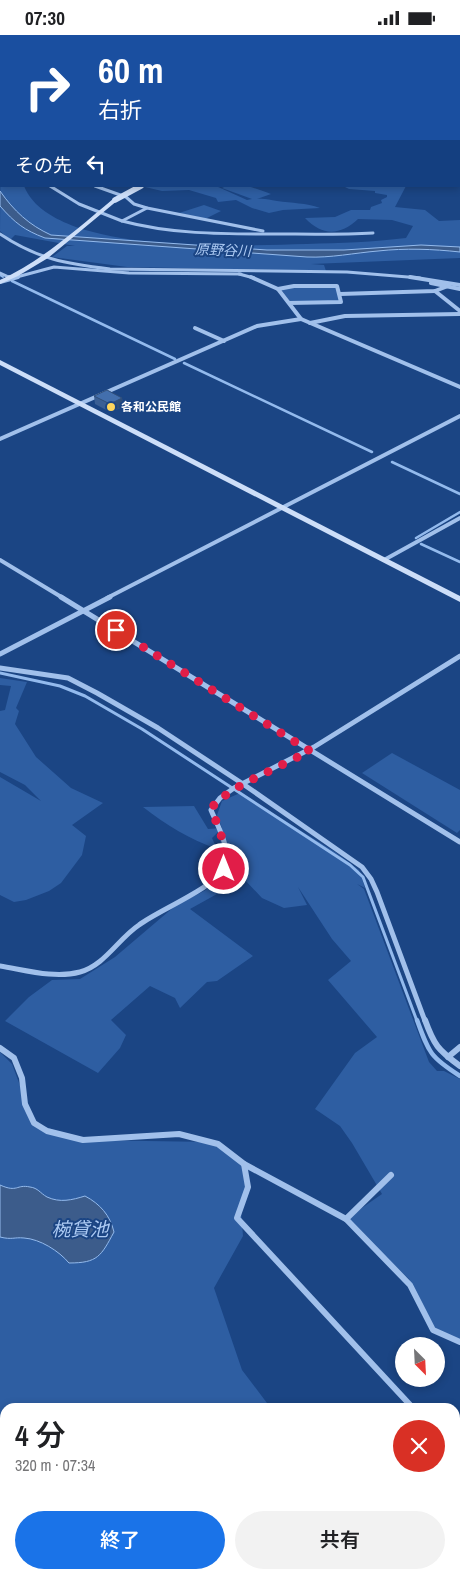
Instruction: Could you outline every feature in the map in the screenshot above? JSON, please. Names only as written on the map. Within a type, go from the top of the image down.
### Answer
[{"type":"street","points":[[51,187],[63,196],[98,215],[150,227],[198,232],[344,235],[373,233]]},
{"type":"street","points":[[99,187],[126,197],[134,204],[147,208],[283,234]]},
{"type":"street","points":[[0,282],[11,278],[45,258],[115,200],[139,187]]},
{"type":"street","points":[[122,221],[147,208]]},
{"type":"street","points":[[1,235],[16,246],[45,258],[92,266],[247,275],[278,289],[301,319],[460,387]]},
{"type":"street","points":[[0,282],[54,267],[129,273],[242,274]]},
{"type":"street","points":[[158,269],[339,273],[404,277],[460,285]]},
{"type":"street","points":[[0,273],[11,278]]},
{"type":"street","points":[[404,277],[460,289]]},
{"type":"street","points":[[278,289],[294,286],[337,286],[341,303],[289,303]]},
{"type":"street","points":[[340,294],[435,291],[448,287]]},
{"type":"street","points":[[435,291],[460,312]]},
{"type":"street","points":[[309,323],[345,315],[460,312]]},
{"type":"street","points":[[0,439],[257,327],[301,319]]},
{"type":"street","points":[[195,328],[224,341]]},
{"type":"street","points":[[0,362],[460,599]]},
{"type":"street","points":[[0,654],[460,417]]},
{"type":"street","points":[[384,560],[460,519]]},
{"type":"street","points":[[0,560],[460,841]]},
{"type":"street","points":[[0,966],[58,975],[80,971],[99,962],[138,925],[212,882],[224,869],[227,852],[212,810],[215,802],[243,784],[310,751],[460,656]]},
{"type":"street","points":[[0,667],[68,678],[158,728],[243,784],[362,867],[371,879],[433,1042],[460,1066]]},
{"type":"street","points":[[448,1057],[460,1047]]},
{"type":"street","points":[[0,1048],[14,1058],[22,1078],[25,1104],[34,1123],[48,1131],[83,1140],[179,1134],[218,1144],[244,1164],[346,1219],[410,1285],[433,1330],[460,1342]]},
{"type":"street","points":[[244,1164],[248,1187],[237,1218],[408,1403]]},
{"type":"street","points":[[346,1219],[391,1175]]},
{"type":"shaded area","points":[[0,187],[24,187],[39,207],[60,220],[76,227],[130,239],[190,245],[252,245],[406,238],[413,226],[392,220],[358,219],[345,229],[331,232],[318,228],[305,218],[335,217],[351,210],[370,210],[371,207],[382,203],[381,200],[387,197],[387,195],[375,193],[375,191],[345,187],[405,187],[395,207],[425,210],[439,221],[460,220],[460,258],[311,264],[324,265],[326,271],[127,267],[52,257],[67,246],[75,246],[15,235],[10,240],[0,231]]},
{"type":"shaded area","points":[[145,187],[218,187],[247,200],[252,199],[222,188],[250,187],[271,194],[257,199],[304,204],[320,208],[283,210],[269,213],[252,208],[236,200],[218,202],[216,198],[189,190],[162,191]]},
{"type":"shaded area","points":[[204,205],[221,211],[205,219],[179,213]]},
{"type":"shaded area","points":[[287,287],[336,287],[340,302],[290,302],[281,289]]},
{"type":"shaded area","points":[[0,678],[27,682],[16,708],[19,711],[15,724],[36,757],[71,788],[103,803],[72,825],[86,836],[82,855],[61,883],[49,891],[26,900],[14,902],[0,895],[0,777],[41,801],[25,785],[0,772],[0,711],[5,710],[11,686],[0,685]]},
{"type":"shaded area","points":[[392,753],[460,790],[460,830],[457,833],[362,773]]},
{"type":"shaded area","points":[[240,793],[335,852],[359,870],[365,888],[357,884],[364,889],[429,1062],[437,1071],[444,1071],[460,1079],[460,1342],[431,1326],[409,1279],[346,1219],[382,1194],[340,1126],[315,1109],[355,1053],[377,1037],[328,980],[351,961],[332,939],[298,887],[307,905],[284,908],[262,898],[243,878],[235,879],[217,894],[190,909],[253,956],[217,981],[207,982],[180,1008],[175,998],[150,986],[111,1020],[126,1035],[120,1048],[98,1073],[5,1021],[29,997],[52,980],[80,979],[115,957],[175,906],[204,891],[225,877],[219,831],[212,838],[217,849],[178,831],[143,807],[194,806],[208,829],[222,828],[217,815],[222,801]]},
{"type":"shaded area","points":[[0,1052],[12,1064],[34,1123],[83,1140],[211,1142],[244,1164],[248,1187],[241,1211],[243,1236],[214,1288],[242,1370],[267,1403],[0,1403]]},
{"type":"water","name":"原野谷川","points":[[0,191],[22,217],[51,235],[267,250],[344,250],[421,245],[460,247],[460,252],[398,249],[307,257],[45,238],[25,229],[5,212],[0,206]]},
{"type":"water","name":"椀貸池","points":[[0,1185],[10,1188],[25,1186],[33,1188],[47,1197],[57,1200],[71,1200],[85,1196],[104,1211],[110,1220],[114,1232],[106,1247],[98,1256],[93,1260],[79,1263],[69,1263],[55,1250],[43,1243],[24,1238],[0,1237]]},
{"type":"building","points":[[107,390],[122,398],[110,404],[94,396]]},
{"type":"waterway","points":[[12,281],[175,359]]},
{"type":"waterway","points":[[184,363],[372,452]]},
{"type":"waterway","points":[[392,462],[460,494]]},
{"type":"waterway","points":[[416,538],[460,512]]},
{"type":"waterway","points":[[421,544],[460,562]]},
{"type":"waterway","points":[[0,673],[60,686],[85,696],[142,729],[350,865],[363,877],[417,1021]]},
{"type":"waterway","points":[[417,1020],[428,1047],[436,1059],[460,1076]]},
{"type":"place","name":"各和公民館","points":[[111,407]]},
{"type":"route","points":[[116,630],[310,751],[243,784],[215,802],[212,810],[227,852],[224,869]]}]
